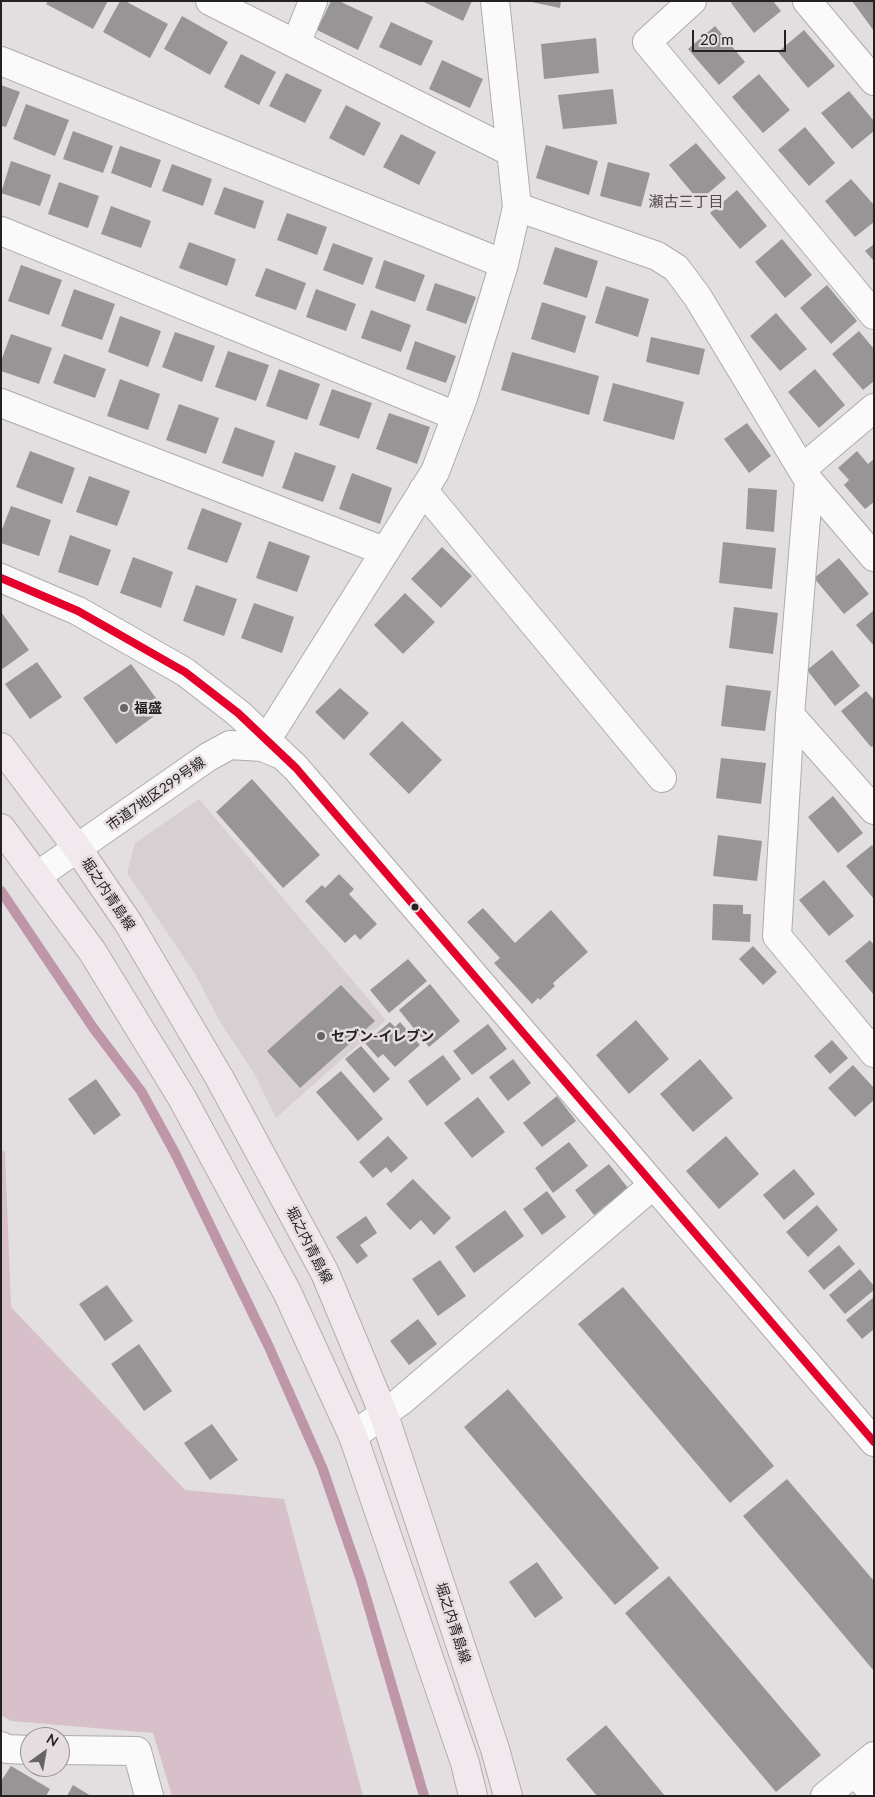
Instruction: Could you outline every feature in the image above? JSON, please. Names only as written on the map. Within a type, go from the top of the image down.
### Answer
[{"type":"main road","name":"堀之内青島線","points":[[1,747],[78,849],[129,924],[228,1094],[325,1273],[384,1415],[492,1739],[508,1796]]},
{"type":"main road","points":[[1,828],[92,951],[182,1098],[287,1292],[353,1436],[465,1763],[474,1796]]},
{"type":"street","points":[[210,1],[511,152]]},
{"type":"street","points":[[296,44],[313,1]]},
{"type":"street","points":[[270,747],[384,552],[435,472],[456,416],[504,264],[517,207],[495,1]]},
{"type":"street","points":[[692,1],[647,42],[874,315]]},
{"type":"street","points":[[807,1],[874,81]]},
{"type":"street","points":[[1,61],[504,264]]},
{"type":"street","points":[[517,207],[657,256],[676,268],[698,296],[805,475],[874,557]]},
{"type":"street","points":[[1,231],[456,416]]},
{"type":"street","points":[[1,403],[384,552]]},
{"type":"street","points":[[874,408],[805,475],[777,936],[874,1053]]},
{"type":"street","points":[[423,490],[662,778]]},
{"type":"street","points":[[1,578],[78,611],[185,672],[238,712],[653,1185],[874,1442]]},
{"type":"street","points":[[790,715],[874,810]]},
{"type":"street","name":"市道7地区299号線","points":[[38,876],[208,757],[230,745],[270,747]]},
{"type":"street","points":[[353,1436],[384,1415],[653,1185]]},
{"type":"street","points":[[1,1746],[7,1749],[20,1750]]},
{"type":"street","points":[[70,1750],[137,1751],[149,1796]]},
{"type":"street","points":[[825,1796],[864,1764],[874,1794]]},
{"type":"shaded area","points":[[199,799],[386,1020],[276,1118],[255,1075],[219,1020],[195,974],[127,873],[135,843]]},
{"type":"shaded area","points":[[1,1150],[5,1152],[11,1307],[185,1490],[284,1499],[363,1796],[172,1796],[153,1733],[11,1721],[1,1715]]},
{"type":"building","points":[[48,1],[108,1],[93,29],[46,4]]},
{"type":"building","points":[[120,1],[125,1],[168,24],[150,58],[103,32]]},
{"type":"building","points":[[331,1],[339,1],[373,17],[358,50],[317,30]]},
{"type":"building","points":[[422,1],[472,1],[463,21]]},
{"type":"building","points":[[527,1],[561,1],[560,8]]},
{"type":"building","points":[[733,1],[773,1],[781,11],[754,33],[731,3]]},
{"type":"building","points":[[852,1],[874,1],[874,31]]},
{"type":"building","points":[[182,16],[228,42],[210,75],[164,49]]},
{"type":"building","points":[[391,22],[433,41],[421,66],[379,47]]},
{"type":"building","points":[[715,26],[745,62],[719,85],[688,49]]},
{"type":"building","points":[[804,30],[835,66],[808,88],[778,52]]},
{"type":"building","points":[[596,38],[599,73],[544,79],[541,44]]},
{"type":"building","points":[[241,54],[276,72],[259,105],[224,87]]},
{"type":"building","points":[[442,60],[483,79],[470,108],[429,89]]},
{"type":"building","points":[[286,73],[322,90],[305,123],[269,106]]},
{"type":"building","points":[[759,74],[790,110],[763,133],[732,97]]},
{"type":"building","points":[[1,85],[20,92],[6,127],[1,126]]},
{"type":"building","points":[[613,89],[617,124],[563,129],[558,95]]},
{"type":"building","points":[[849,91],[874,121],[874,131],[852,149],[821,113]]},
{"type":"building","points":[[26,104],[69,120],[55,156],[13,139]]},
{"type":"building","points":[[346,105],[381,123],[364,156],[329,138]]},
{"type":"building","points":[[805,127],[835,163],[809,186],[778,150]]},
{"type":"building","points":[[73,131],[113,146],[103,173],[63,159]]},
{"type":"building","points":[[401,134],[436,152],[419,185],[383,167]]},
{"type":"building","points":[[696,143],[726,178],[699,201],[669,165]]},
{"type":"building","points":[[546,145],[598,161],[589,195],[536,178]]},
{"type":"building","points":[[120,146],[161,160],[151,188],[111,173]]},
{"type":"building","points":[[11,161],[51,175],[40,206],[1,193]]},
{"type":"building","points":[[608,162],[650,173],[641,207],[600,196]]},
{"type":"building","points":[[172,164],[212,179],[203,206],[162,191]]},
{"type":"building","points":[[851,179],[874,205],[874,222],[855,237],[825,201]]},
{"type":"building","points":[[59,182],[99,196],[88,228],[48,214]]},
{"type":"building","points":[[224,187],[264,201],[255,229],[214,214]]},
{"type":"building","points":[[737,190],[767,226],[740,249],[710,213]]},
{"type":"building","points":[[111,206],[151,221],[141,248],[101,234]]},
{"type":"building","points":[[287,213],[327,227],[317,255],[277,240]]},
{"type":"building","points":[[782,239],[812,275],[785,298],[755,262]]},
{"type":"building","points":[[189,242],[236,259],[227,286],[179,268]]},
{"type":"building","points":[[333,243],[373,258],[363,285],[323,270]]},
{"type":"building","points":[[874,244],[874,261],[865,251]]},
{"type":"building","points":[[555,247],[598,261],[587,298],[543,284]]},
{"type":"building","points":[[384,260],[425,275],[415,302],[375,288]]},
{"type":"building","points":[[21,265],[62,280],[49,315],[8,301]]},
{"type":"building","points":[[266,268],[306,283],[296,310],[255,296]]},
{"type":"building","points":[[435,283],[476,297],[466,324],[426,310]]},
{"type":"building","points":[[827,285],[857,321],[831,344],[800,308]]},
{"type":"building","points":[[606,286],[649,299],[638,337],[595,323]]},
{"type":"building","points":[[74,289],[115,304],[102,340],[61,326]]},
{"type":"building","points":[[316,289],[356,304],[346,331],[306,317]]},
{"type":"building","points":[[542,302],[586,316],[575,353],[531,339]]},
{"type":"building","points":[[371,310],[411,325],[401,352],[361,338]]},
{"type":"building","points":[[776,313],[807,349],[780,371],[750,336]]},
{"type":"building","points":[[120,316],[161,331],[148,367],[108,352]]},
{"type":"building","points":[[859,331],[874,349],[874,381],[863,390],[832,354]]},
{"type":"building","points":[[175,332],[215,346],[202,382],[162,367]]},
{"type":"building","points":[[11,334],[52,348],[39,384],[1,371],[1,361]]},
{"type":"building","points":[[651,337],[705,349],[699,375],[646,362]]},
{"type":"building","points":[[415,341],[456,356],[446,383],[406,369]]},
{"type":"building","points":[[228,351],[269,365],[256,401],[215,387]]},
{"type":"building","points":[[512,352],[599,376],[589,415],[501,390]]},
{"type":"building","points":[[64,354],[106,369],[95,398],[53,383]]},
{"type":"building","points":[[279,369],[320,384],[307,420],[266,406]]},
{"type":"building","points":[[815,369],[845,405],[819,428],[788,392]]},
{"type":"building","points":[[120,379],[160,394],[148,430],[107,416]]},
{"type":"building","points":[[613,383],[684,402],[674,440],[603,421]]},
{"type":"building","points":[[332,389],[372,403],[359,439],[319,425]]},
{"type":"building","points":[[179,404],[219,418],[206,454],[166,440]]},
{"type":"building","points":[[389,413],[430,427],[417,464],[376,449]]},
{"type":"building","points":[[747,423],[771,456],[749,473],[724,439]]},
{"type":"building","points":[[235,427],[275,441],[263,477],[222,463]]},
{"type":"building","points":[[30,451],[75,468],[62,504],[16,487]]},
{"type":"building","points":[[857,451],[868,464],[874,459],[874,502],[865,509],[844,485],[849,480],[838,468]]},
{"type":"building","points":[[295,452],[336,466],[323,502],[282,488]]},
{"type":"building","points":[[352,473],[392,488],[380,524],[339,509]]},
{"type":"building","points":[[89,476],[130,491],[117,526],[76,512]]},
{"type":"building","points":[[748,488],[777,490],[774,532],[746,529]]},
{"type":"building","points":[[11,506],[51,520],[39,556],[1,543],[1,532]]},
{"type":"building","points":[[202,508],[242,523],[227,563],[187,549]]},
{"type":"building","points":[[70,535],[111,550],[98,586],[58,572]]},
{"type":"building","points":[[269,541],[310,556],[297,592],[256,578]]},
{"type":"building","points":[[723,542],[776,548],[772,589],[719,583]]},
{"type":"building","points":[[442,547],[472,576],[441,608],[411,579]]},
{"type":"building","points":[[133,557],[173,572],[161,608],[120,593]]},
{"type":"building","points":[[839,558],[869,594],[844,614],[814,578]]},
{"type":"building","points":[[196,585],[237,599],[224,636],[183,621]]},
{"type":"building","points":[[405,593],[435,622],[403,654],[374,625]]},
{"type":"building","points":[[254,603],[294,617],[282,653],[241,638]]},
{"type":"building","points":[[734,607],[778,613],[773,654],[729,648]]},
{"type":"building","points":[[874,610],[874,646],[856,625]]},
{"type":"building","points":[[1,612],[29,650],[1,670]]},
{"type":"building","points":[[832,650],[860,686],[835,706],[807,670]]},
{"type":"building","points":[[37,662],[62,697],[30,719],[5,684]]},
{"type":"building","points":[[131,664],[164,709],[116,744],[83,698]]},
{"type":"building","points":[[726,685],[771,691],[765,731],[721,726]]},
{"type":"building","points":[[340,688],[369,713],[344,740],[315,712]]},
{"type":"building","points":[[866,691],[874,700],[874,746],[871,747],[841,711]]},
{"type":"building","points":[[402,721],[442,760],[409,794],[369,754]]},
{"type":"building","points":[[721,758],[766,763],[761,804],[716,798]]},
{"type":"building","points":[[252,779],[320,855],[283,888],[216,812]]},
{"type":"building","points":[[833,796],[863,833],[838,853],[808,817]]},
{"type":"building","points":[[718,835],[762,841],[757,881],[713,876]]},
{"type":"building","points":[[872,845],[874,848],[874,899],[846,866]]},
{"type":"building","points":[[339,874],[354,889],[349,894],[377,924],[360,940],[355,934],[345,943],[305,901],[322,885],[325,888]]},
{"type":"building","points":[[824,880],[854,916],[829,936],[799,900]]},
{"type":"building","points":[[713,904],[743,905],[743,914],[751,914],[750,942],[712,940]]},
{"type":"building","points":[[483,908],[515,943],[551,910],[588,952],[553,983],[555,986],[540,1000],[538,998],[532,1004],[494,963],[500,958],[467,922]]},
{"type":"building","points":[[870,940],[874,945],[874,995],[845,961]]},
{"type":"building","points":[[753,946],[777,972],[763,985],[739,959]]},
{"type":"building","points":[[408,959],[427,981],[389,1013],[370,990]]},
{"type":"building","points":[[430,984],[460,1021],[429,1047],[399,1010]]},
{"type":"building","name":"セブン-イレブン","points":[[341,985],[375,1021],[300,1088],[267,1051]]},
{"type":"building","points":[[636,1020],[669,1059],[629,1094],[596,1055]]},
{"type":"building","points":[[390,1022],[395,1027],[400,1022],[420,1045],[395,1067],[383,1054],[378,1058],[365,1043]]},
{"type":"building","points":[[488,1024],[507,1049],[472,1075],[453,1051]]},
{"type":"building","points":[[832,1040],[848,1058],[830,1074],[814,1056]]},
{"type":"building","points":[[361,1046],[390,1079],[374,1093],[345,1059]]},
{"type":"building","points":[[443,1055],[461,1079],[427,1106],[408,1081]]},
{"type":"building","points":[[513,1059],[531,1083],[508,1101],[489,1077]]},
{"type":"building","points":[[700,1059],[733,1098],[693,1132],[660,1094]]},
{"type":"building","points":[[853,1065],[874,1088],[874,1100],[855,1117],[828,1088]]},
{"type":"building","points":[[341,1071],[383,1119],[358,1141],[316,1092]]},
{"type":"building","points":[[96,1079],[121,1115],[94,1135],[68,1099]]},
{"type":"building","points":[[557,1096],[576,1121],[542,1147],[523,1123]]},
{"type":"building","points":[[478,1097],[505,1132],[472,1158],[444,1123]]},
{"type":"building","points":[[388,1136],[408,1158],[391,1173],[386,1167],[373,1178],[359,1162]]},
{"type":"building","points":[[726,1136],[759,1174],[719,1209],[686,1171]]},
{"type":"building","points":[[569,1142],[588,1166],[553,1193],[535,1168]]},
{"type":"building","points":[[609,1164],[628,1188],[594,1215],[575,1190]]},
{"type":"building","points":[[794,1169],[815,1194],[784,1220],[763,1195]]},
{"type":"building","points":[[413,1179],[451,1218],[434,1235],[421,1220],[410,1230],[386,1204]]},
{"type":"building","points":[[547,1191],[566,1217],[542,1235],[523,1209]]},
{"type":"building","points":[[817,1205],[838,1230],[808,1257],[786,1232]]},
{"type":"building","points":[[505,1210],[524,1236],[474,1273],[455,1247]]},
{"type":"building","points":[[366,1216],[377,1233],[360,1245],[368,1256],[357,1264],[336,1237]]},
{"type":"building","points":[[839,1245],[855,1264],[824,1290],[808,1271]]},
{"type":"building","points":[[440,1260],[466,1296],[438,1316],[412,1279]]},
{"type":"building","points":[[860,1269],[874,1286],[874,1290],[845,1314],[829,1295]]},
{"type":"building","points":[[107,1285],[133,1321],[105,1341],[79,1304]]},
{"type":"building","points":[[623,1287],[774,1466],[730,1503],[578,1324]]},
{"type":"building","points":[[874,1297],[874,1329],[862,1339],[846,1320]]},
{"type":"building","points":[[418,1319],[437,1344],[409,1365],[390,1341]]},
{"type":"building","points":[[139,1344],[172,1391],[144,1411],[111,1364]]},
{"type":"building","points":[[508,1389],[659,1568],[615,1605],[464,1427]]},
{"type":"building","points":[[212,1424],[238,1460],[210,1480],[184,1443]]},
{"type":"building","points":[[787,1479],[874,1581],[874,1671],[743,1516]]},
{"type":"building","points":[[537,1562],[563,1598],[535,1618],[509,1582]]},
{"type":"building","points":[[669,1576],[821,1755],[776,1792],[625,1613]]},
{"type":"building","points":[[606,1725],[665,1796],[597,1796],[566,1759]]},
{"type":"building","points":[[11,1766],[20,1771],[20,1777],[30,1777],[50,1789],[46,1796],[1,1796],[1,1781]]},
{"type":"building","points":[[73,1785],[91,1796],[67,1796]]},
{"type":"waterway","points":[[1,891],[94,1029],[141,1091],[175,1153],[269,1347],[322,1467],[361,1580],[424,1796]]},
{"type":"transit line","points":[[1,578],[78,611],[185,672],[238,713],[296,768],[874,1442]]},
{"type":"place","name":"福盛","points":[[124,708]]},
{"type":"place","name":"セブン-イレブン","points":[[321,1036]]},
{"type":"district","name":"瀬古三丁目","points":[[686,202]]}]
